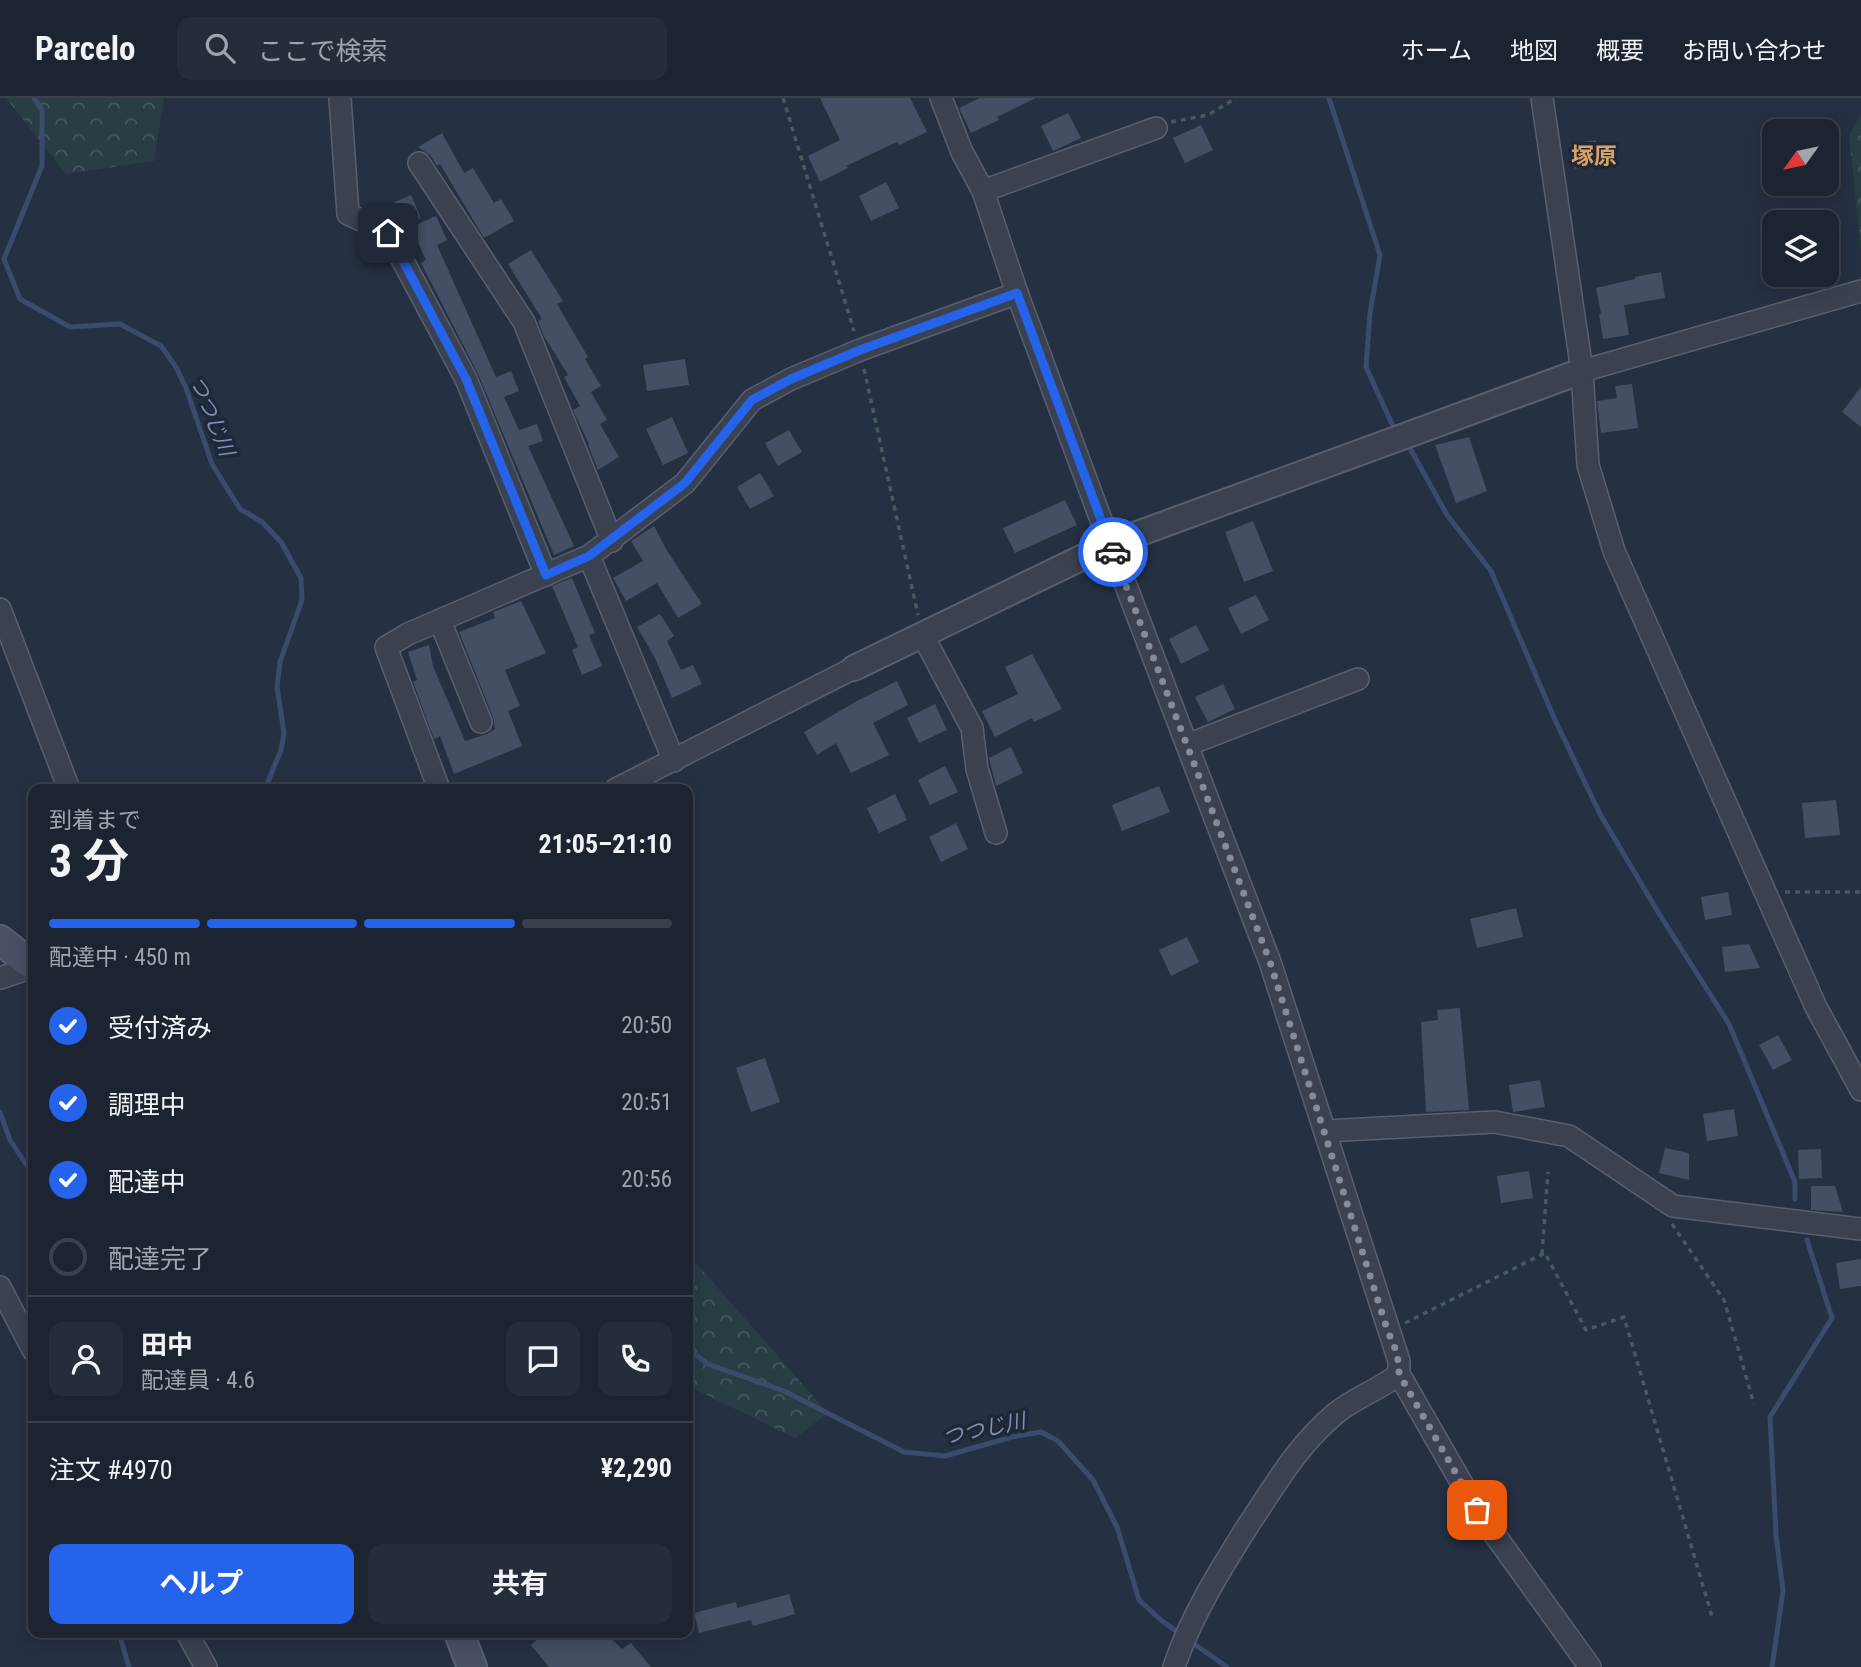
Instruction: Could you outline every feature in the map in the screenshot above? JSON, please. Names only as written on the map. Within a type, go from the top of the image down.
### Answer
[{"type":"main road","points":[[0,940],[28,963]]},
{"type":"main road","points":[[461,1638],[471,1667]]},
{"type":"street","points":[[340,98],[348,214],[388,233],[466,379],[546,575]]},
{"type":"street","points":[[940,98],[962,152],[983,191],[1017,293],[1110,544],[1270,962],[1399,1361],[1399,1374],[1477,1510],[1590,1667]]},
{"type":"street","points":[[1542,98],[1582,370],[1588,465],[1614,551],[1816,1007],[1861,1090]]},
{"type":"street","points":[[983,191],[1156,128]]},
{"type":"street","points":[[419,163],[524,322],[612,541]]},
{"type":"street","points":[[626,784],[922,634],[1110,544],[1582,370],[1861,291]]},
{"type":"street","points":[[437,784],[386,647],[408,634],[589,556],[612,541],[685,483],[752,400],[791,379],[860,350],[1017,293]]},
{"type":"street","points":[[589,556],[674,761]]},
{"type":"street","points":[[0,609],[67,784]]},
{"type":"street","points":[[440,621],[481,722]]},
{"type":"street","points":[[922,634],[972,728],[977,769],[996,832]]},
{"type":"street","points":[[1187,745],[1358,679]]},
{"type":"street","points":[[0,978],[28,969]]},
{"type":"street","points":[[1325,1131],[1495,1122],[1569,1136],[1673,1206],[1861,1229]]},
{"type":"street","points":[[0,1287],[28,1340]]},
{"type":"street","points":[[1176,1662],[1188,1627],[1293,1456],[1336,1413],[1399,1374]]},
{"type":"street","points":[[190,1638],[206,1667]]},
{"type":"path","points":[[1156,128],[1169,122],[1208,115],[1236,98]]},
{"type":"path","points":[[1765,893],[1861,892]]},
{"type":"path","points":[[1542,1254],[1548,1171]]},
{"type":"path","points":[[1673,1206],[1671,1222],[1724,1300],[1754,1404]]},
{"type":"path","points":[[1388,1332],[1545,1252],[1586,1330],[1624,1317],[1713,1620]]},
{"type":"green space","points":[[6,98],[164,98],[154,161],[66,174]]},
{"type":"green space","points":[[1861,115],[1861,250],[1849,135]]},
{"type":"green space","points":[[693,1260],[828,1413],[795,1438],[693,1388]]},
{"type":"building","points":[[820,98],[910,98],[927,132],[899,145],[897,142],[846,166],[848,168],[820,182],[808,156],[840,140]]},
{"type":"building","points":[[980,98],[1036,98],[971,133],[959,108]]},
{"type":"building","points":[[1068,113],[1081,138],[1053,151],[1041,126]]},
{"type":"building","points":[[1201,125],[1213,150],[1185,163],[1173,138]]},
{"type":"building","points":[[442,133],[464,173],[473,168],[494,203],[501,199],[514,221],[484,238],[440,164],[437,166],[430,155],[418,147]]},
{"type":"building","points":[[1596,140],[1601,165],[1575,169],[1570,144]]},
{"type":"building","points":[[886,182],[899,208],[871,221],[859,196]]},
{"type":"building","points":[[411,195],[421,218],[400,228],[393,221],[386,206]]},
{"type":"building","points":[[436,216],[447,240],[437,245],[496,377],[511,371],[519,391],[504,397],[519,430],[537,424],[543,441],[528,446],[574,546],[554,555],[478,374],[421,263],[426,260],[411,227]]},
{"type":"building","points":[[531,250],[563,301],[557,304],[588,357],[585,359],[601,386],[591,392],[607,420],[600,424],[619,457],[598,470],[573,410],[580,406],[564,377],[568,375],[544,336],[538,321],[542,319],[508,264]]},
{"type":"building","points":[[1661,272],[1665,298],[1624,305],[1629,335],[1603,339],[1596,288]]},
{"type":"building","points":[[685,359],[689,385],[647,391],[643,365]]},
{"type":"building","points":[[1632,384],[1638,428],[1601,433],[1597,401],[1617,398],[1615,386]]},
{"type":"building","points":[[1861,387],[1861,427],[1842,412]]},
{"type":"building","points":[[672,417],[688,453],[663,465],[646,429]]},
{"type":"building","points":[[789,430],[802,452],[778,466],[765,443]]},
{"type":"building","points":[[1469,437],[1487,491],[1456,503],[1435,445]]},
{"type":"building","points":[[760,473],[774,496],[750,509],[737,487]]},
{"type":"building","points":[[1065,500],[1077,525],[1015,553],[1003,528]]},
{"type":"building","points":[[1253,521],[1273,571],[1244,582],[1225,532]]},
{"type":"building","points":[[654,526],[702,604],[678,618],[657,583],[626,601],[613,578],[643,561],[631,541]]},
{"type":"building","points":[[572,578],[595,633],[589,635],[602,666],[582,675],[572,650],[578,647],[552,586]]},
{"type":"building","points":[[1256,595],[1269,620],[1241,634],[1228,608]]},
{"type":"building","points":[[521,601],[546,653],[505,670],[520,706],[508,711],[522,746],[454,774],[440,736],[434,739],[413,682],[417,680],[408,652],[429,645],[433,666],[465,741],[487,734],[495,729],[493,717],[459,632],[495,618],[493,612]]},
{"type":"building","points":[[660,614],[674,636],[667,641],[681,670],[693,665],[702,684],[672,698],[655,658],[637,627]]},
{"type":"building","points":[[1196,625],[1209,650],[1181,664],[1169,639]]},
{"type":"building","points":[[1032,654],[1062,709],[1034,722],[1032,718],[995,737],[982,711],[1018,694],[1005,667]]},
{"type":"building","points":[[897,681],[908,705],[873,723],[889,755],[851,773],[836,743],[817,755],[804,732]]},
{"type":"building","points":[[1223,684],[1235,709],[1208,722],[1195,697]]},
{"type":"building","points":[[935,704],[947,730],[919,743],[907,718]]},
{"type":"building","points":[[1011,747],[1023,773],[996,786],[989,758]]},
{"type":"building","points":[[945,766],[958,792],[930,805],[918,780]]},
{"type":"building","points":[[1159,786],[1170,812],[1122,831],[1112,805]]},
{"type":"building","points":[[895,794],[907,820],[879,833],[867,808]]},
{"type":"building","points":[[1836,800],[1840,835],[1805,838],[1802,803]]},
{"type":"building","points":[[956,823],[968,849],[941,862],[929,837]]},
{"type":"building","points":[[1728,892],[1732,915],[1705,920],[1701,897]]},
{"type":"building","points":[[1516,908],[1523,937],[1477,948],[1470,919]]},
{"type":"building","points":[[1187,937],[1199,962],[1171,976],[1159,950]]},
{"type":"building","points":[[1749,944],[1760,968],[1725,972],[1722,947]]},
{"type":"building","points":[[1460,1008],[1469,1110],[1426,1112],[1421,1022],[1438,1020],[1437,1010]]},
{"type":"building","points":[[1778,1035],[1792,1060],[1773,1070],[1759,1045]]},
{"type":"building","points":[[765,1058],[780,1102],[751,1112],[736,1068]]},
{"type":"building","points":[[1540,1080],[1545,1107],[1513,1112],[1509,1085]]},
{"type":"building","points":[[1734,1109],[1738,1136],[1707,1141],[1703,1114]]},
{"type":"building","points":[[1665,1148],[1689,1153],[1689,1180],[1659,1173]]},
{"type":"building","points":[[1821,1149],[1822,1178],[1799,1179],[1798,1150]]},
{"type":"building","points":[[1529,1171],[1533,1198],[1501,1203],[1497,1176]]},
{"type":"building","points":[[1811,1186],[1835,1186],[1843,1212],[1811,1210]]},
{"type":"building","points":[[1861,1259],[1861,1286],[1840,1289],[1836,1263]]},
{"type":"building","points":[[789,1594],[795,1614],[753,1626],[751,1620],[699,1633],[694,1613],[736,1602],[737,1608]]},
{"type":"building","points":[[539,1638],[610,1638],[622,1649],[631,1643],[651,1667],[549,1667],[531,1645]]},
{"type":"waterway","name":"つつじ川","points":[[34,98],[42,110],[42,166],[4,259],[20,299],[70,327],[120,324],[161,346],[176,367],[186,388],[212,464],[240,509],[262,522],[281,542],[301,578],[302,600],[280,662],[277,687],[284,733],[281,750],[267,784]]},
{"type":"waterway","points":[[1329,98],[1380,255],[1370,313],[1366,367],[1392,424]]},
{"type":"waterway","points":[[1411,450],[1447,515],[1491,571],[1555,720],[1600,814],[1729,1024],[1795,1182],[1795,1199]]},
{"type":"waterway","points":[[0,1112],[10,1140],[28,1167]]},
{"type":"waterway","points":[[1772,1667],[1783,1591],[1776,1535],[1770,1417],[1832,1318],[1807,1240]]},
{"type":"waterway","name":"つつじ川","points":[[693,1353],[708,1364],[784,1391],[904,1452],[945,1456],[1012,1437],[1041,1432],[1058,1441],[1093,1480],[1117,1527],[1139,1600],[1182,1635]]},
{"type":"waterway","points":[[120,1638],[129,1667]]},
{"type":"waterway","name":"つつじ川","points":[[1190,1641],[1227,1667]]},
{"type":"way so far","points":[[1113,552],[1270,962],[1394,1345],[1399,1361],[1399,1374],[1477,1510]]},
{"type":"district","name":"塚原","points":[[1594,156]]},
{"type":"route","points":[[388,233],[466,379],[546,575],[589,556],[612,541],[685,483],[752,400],[791,379],[860,350],[1017,293],[1113,552]]}]
